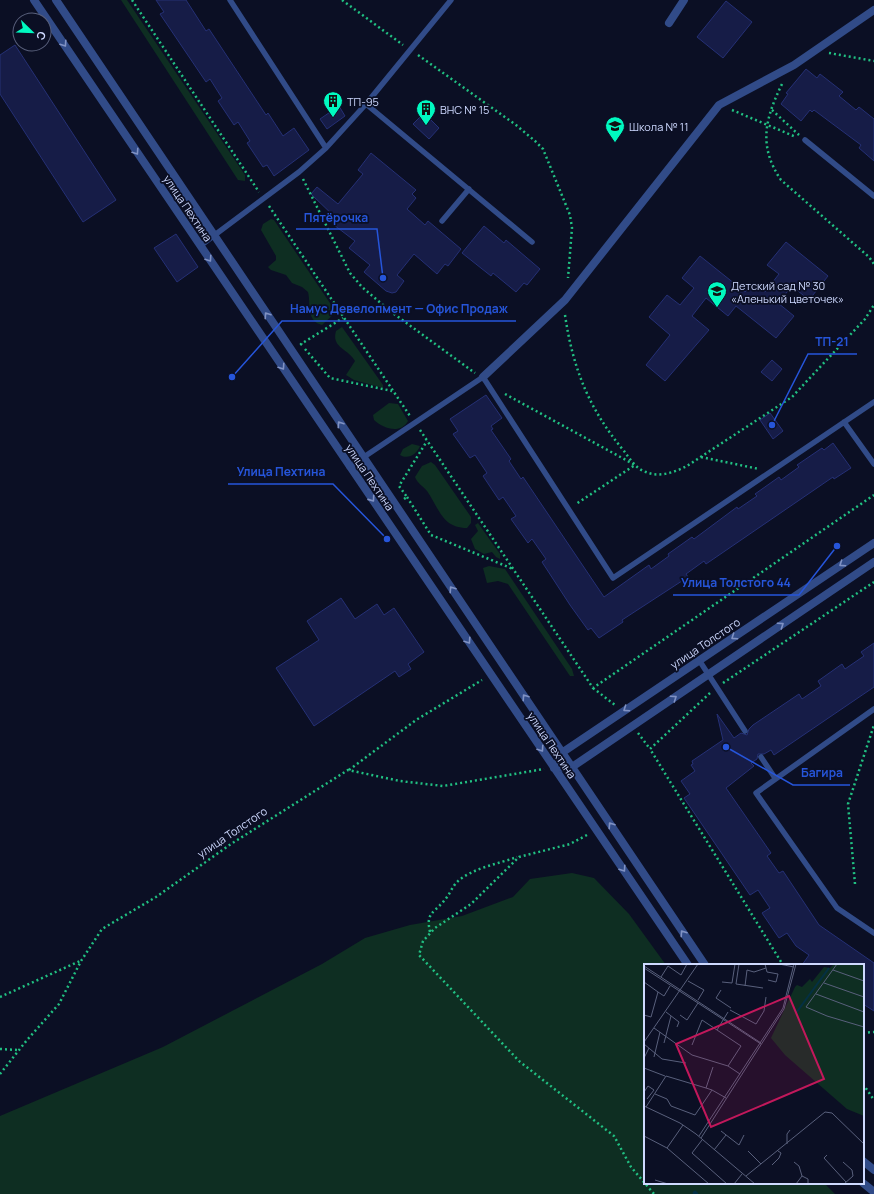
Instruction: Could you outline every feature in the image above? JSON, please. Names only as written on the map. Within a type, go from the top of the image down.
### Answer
[{"type":"street","name":"улица Пехтина","points":[[34,0],[349,467],[687,964]]},
{"type":"street","name":"улица Пехтина","points":[[56,0],[704,964]]},
{"type":"street","points":[[669,23],[684,0]]},
{"type":"street","points":[[481,379],[565,300],[719,105],[794,65],[874,10]]},
{"type":"street","name":"улица Толстого","points":[[554,768],[563,752],[874,542]]},
{"type":"street","points":[[554,768],[572,767],[874,562]]},
{"type":"street","points":[[864,1162],[874,1170]]},
{"type":"street","points":[[864,1184],[874,1192]]},
{"type":"lane","points":[[230,0],[326,148]]},
{"type":"lane","points":[[200,246],[215,237],[263,197],[299,172],[326,148],[366,104],[451,0]]},
{"type":"lane","points":[[366,104],[532,242]]},
{"type":"lane","points":[[805,140],[874,196]]},
{"type":"lane","points":[[442,221],[469,189]]},
{"type":"lane","points":[[349,467],[481,379],[490,386],[613,578],[874,402]]},
{"type":"lane","points":[[844,422],[874,464]]},
{"type":"lane","points":[[699,660],[745,731]]},
{"type":"lane","points":[[873,710],[775,778],[756,793],[837,908],[874,933]]},
{"type":"lane","points":[[761,757],[775,778]]},
{"type":"path","points":[[132,0],[343,318],[593,688],[874,495]]},
{"type":"path","points":[[342,0],[516,125],[535,140],[543,149],[570,215],[572,228],[571,260],[568,280]]},
{"type":"path","points":[[814,50],[874,61]]},
{"type":"path","points":[[794,65],[782,85],[772,110],[768,126],[766,152],[771,166],[781,180],[869,257],[874,264]]},
{"type":"path","points":[[719,105],[805,140]]},
{"type":"path","points":[[772,110],[805,140]]},
{"type":"path","points":[[299,172],[350,273],[390,311],[474,370],[481,379]]},
{"type":"path","points":[[565,300],[564,312],[568,339],[578,376],[593,408],[616,442],[635,465]]},
{"type":"path","points":[[490,386],[635,465],[646,473],[662,474],[675,472],[701,457],[792,397],[865,319],[874,305]]},
{"type":"path","points":[[343,318],[301,344],[330,378],[392,391]]},
{"type":"path","points":[[420,430],[426,425]]},
{"type":"path","points":[[701,457],[771,472]]},
{"type":"path","points":[[569,509],[635,465]]},
{"type":"path","points":[[407,497],[431,535],[514,569]]},
{"type":"path","points":[[782,964],[650,749],[716,687],[874,582]]},
{"type":"path","name":"улица Толстого","points":[[0,1074],[18,1050],[59,1004],[81,961],[102,929],[156,897],[231,844],[348,770],[416,720],[491,674]]},
{"type":"path","points":[[855,884],[848,804],[874,725]]},
{"type":"path","points":[[348,770],[400,780],[444,786],[554,768]]},
{"type":"path","points":[[430,933],[428,923],[430,914],[450,894],[456,882],[471,872],[519,857],[570,844],[596,830]]},
{"type":"path","points":[[519,857],[471,904],[430,933],[422,941],[419,955],[519,1061],[614,1136],[631,1167],[644,1182]]},
{"type":"path","points":[[0,997],[81,961]]},
{"type":"path","points":[[864,1033],[874,1032]]},
{"type":"path","points":[[0,1049],[18,1050]]},
{"type":"path","points":[[864,1085],[874,1100]]},
{"type":"path","points":[[645,1184],[654,1194]]},
{"type":"green space","points":[[121,0],[127,0],[245,175],[245,181],[238,180]]},
{"type":"green space","points":[[271,219],[274,220],[336,312],[322,325],[313,320],[311,316],[308,292],[302,287],[292,283],[286,275],[271,270],[268,267],[276,260],[276,256],[261,230],[263,224]]},
{"type":"green space","points":[[342,327],[383,385],[383,388],[354,380],[346,375],[355,361],[338,345],[336,341],[336,331]]},
{"type":"green space","points":[[389,403],[398,404],[408,421],[401,428],[387,428],[374,420],[373,415]]},
{"type":"green space","points":[[412,444],[420,446],[414,454],[406,457],[400,455],[403,449]]},
{"type":"green space","points":[[431,462],[435,465],[471,517],[471,523],[467,528],[452,525],[447,521],[438,510],[427,491],[416,479],[415,477],[422,466]]},
{"type":"green space","points":[[478,523],[500,554],[500,559],[492,552],[484,554],[475,549],[471,539],[478,531],[475,525]]},
{"type":"green space","points":[[489,566],[505,569],[572,669],[574,676],[570,676],[508,584],[498,581],[487,583],[483,568]]},
{"type":"green space","points":[[572,873],[594,878],[629,914],[665,964],[644,964],[644,1184],[825,1184],[835,1194],[0,1194],[0,1116],[163,1047],[322,964],[365,938],[410,925],[462,916],[513,897],[530,879]]},
{"type":"building","points":[[156,0],[186,0],[206,31],[209,29],[266,115],[268,113],[283,136],[294,128],[309,150],[274,176],[267,165],[263,167],[247,143],[250,141],[238,122],[234,125],[218,101],[222,98],[210,79],[206,82],[160,14],[164,12]]},
{"type":"building","points":[[726,1],[752,22],[723,58],[697,37]]},
{"type":"building","points":[[12,47],[12,52],[20,52],[116,200],[83,222],[0,94],[0,55]]},
{"type":"building","points":[[806,69],[817,78],[820,74],[843,92],[839,96],[856,110],[859,107],[874,119],[874,161],[859,148],[861,145],[814,110],[812,112],[810,110],[801,121],[781,104],[788,94],[786,93]]},
{"type":"building","name":"ТП-95","points":[[339,106],[345,116],[327,129],[320,119]]},
{"type":"building","name":"ВНС № 15","points":[[424,113],[439,128],[429,139],[413,124]]},
{"type":"building","points":[[371,153],[416,190],[412,194],[416,198],[407,209],[425,225],[428,221],[461,249],[448,266],[445,264],[437,274],[414,254],[397,275],[404,281],[396,292],[392,293],[386,291],[364,272],[370,265],[349,248],[355,241],[334,225],[338,220],[311,194],[317,187],[338,204],[363,174],[358,170]]},
{"type":"building","points":[[484,226],[504,243],[506,240],[540,269],[527,285],[524,283],[516,292],[493,273],[491,276],[462,253]]},
{"type":"building","points":[[176,234],[198,267],[177,282],[154,248]]},
{"type":"building","points":[[786,242],[828,276],[809,300],[792,286],[778,303],[794,316],[776,338],[736,306],[728,316],[706,298],[692,316],[709,330],[665,381],[646,365],[670,335],[649,317],[667,295],[680,305],[694,288],[682,278],[700,256],[745,292],[753,283],[765,292],[779,274],[767,265]]},
{"type":"building","points":[[772,360],[782,369],[772,381],[761,372]]},
{"type":"building","points":[[486,395],[502,418],[491,426],[493,429],[491,430],[511,459],[509,461],[521,479],[523,477],[604,597],[649,565],[651,569],[669,556],[668,554],[692,537],[694,539],[737,507],[738,509],[757,496],[755,494],[779,477],[781,480],[799,467],[797,465],[822,448],[824,450],[833,443],[851,468],[834,479],[833,477],[706,564],[704,561],[686,574],[688,577],[622,620],[623,622],[599,638],[591,628],[588,630],[570,605],[542,562],[546,559],[532,539],[528,543],[511,519],[516,516],[503,497],[499,500],[483,476],[487,473],[475,455],[470,458],[453,434],[458,431],[450,419]]},
{"type":"building","points":[[770,413],[783,431],[773,439],[760,420]]},
{"type":"building","points":[[341,598],[355,619],[377,604],[384,615],[394,608],[424,652],[408,664],[411,669],[399,677],[395,671],[314,726],[276,668],[319,640],[307,621]]},
{"type":"building","points":[[874,643],[874,687],[774,755],[771,750],[764,754],[758,754],[757,759],[751,763],[754,766],[726,788],[771,853],[767,856],[779,873],[783,871],[819,925],[874,963],[874,1011],[864,1005],[864,964],[803,964],[809,955],[796,946],[787,933],[779,938],[762,913],[770,908],[758,890],[750,895],[684,798],[690,794],[681,781],[695,771],[691,765],[693,764],[692,761],[723,740],[717,714],[734,738],[741,733],[747,735],[749,729],[753,725],[799,694],[802,699],[821,686],[818,681],[842,664],[845,669],[864,656],[861,652]]},
{"type":"place","name":"ТП-95","points":[[333,118]]},
{"type":"place","name":"ВНС № 15","points":[[426,126]]},
{"type":"place","name":"Школа № 11","points":[[615,143]]},
{"type":"place","name":"Пятёрочка","points":[[383,278]]},
{"type":"place","name":"Детский сад № 30 «Аленький цветочек»","points":[[717,308]]},
{"type":"place","name":"Намус Девелопмент — Офис Продаж","points":[[232,377]]},
{"type":"place","name":"ТП-21","points":[[772,425]]},
{"type":"place","name":"Улица Пехтина","points":[[387,539]]},
{"type":"place","name":"Улица Толстого 44","points":[[837,546]]},
{"type":"place","name":"Багира","points":[[726,747]]}]
